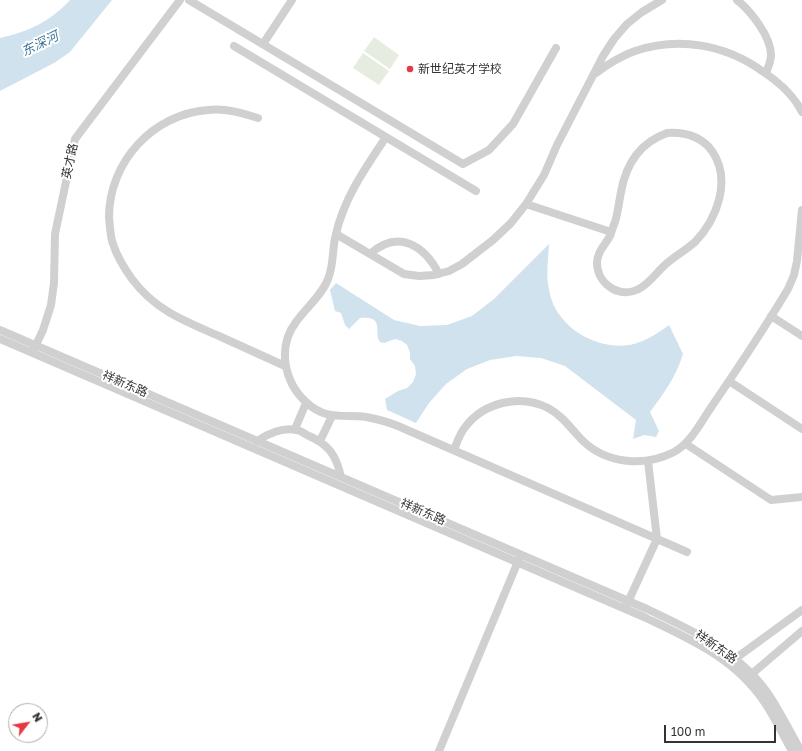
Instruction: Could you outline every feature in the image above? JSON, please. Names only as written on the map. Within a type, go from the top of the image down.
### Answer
[{"type":"street","name":"英才路","points":[[34,349],[43,330],[51,305],[54,283],[53,260],[55,234],[74,139],[180,0]]},
{"type":"street","points":[[190,0],[463,164],[489,150],[513,124],[556,48]]},
{"type":"street","points":[[264,44],[292,0]]},
{"type":"street","points":[[336,234],[404,274],[419,276],[439,274],[449,271],[462,264],[493,240],[511,223],[526,204],[544,175],[557,145],[603,56],[614,39],[627,24],[642,12],[662,0]]},
{"type":"street","points":[[737,0],[756,20],[769,45],[770,60],[766,73]]},
{"type":"street","points":[[594,74],[614,60],[636,51],[658,45],[682,43],[706,46],[728,52],[750,62],[786,89],[802,110]]},
{"type":"street","points":[[234,46],[476,192]]},
{"type":"street","points":[[258,118],[225,110],[208,110],[192,112],[160,125],[134,147],[117,176],[109,210],[110,227],[112,244],[121,262],[132,279],[145,294],[160,307],[177,318],[285,366]]},
{"type":"street","points":[[667,133],[678,133],[688,134],[699,138],[708,146],[716,157],[720,168],[722,181],[714,215],[705,230],[693,243],[676,255],[637,291],[627,293],[618,292],[609,287],[602,280],[598,271],[597,261],[600,252],[611,232],[616,218],[621,189],[628,169],[639,150],[647,142],[667,133]]},
{"type":"street","points":[[386,137],[355,187],[342,214],[336,234],[328,279],[323,289],[295,324],[288,337],[285,351],[285,366],[289,380],[296,392],[306,403],[318,411],[332,416],[364,417],[387,422],[687,552]]},
{"type":"street","points":[[526,204],[611,232]]},
{"type":"street","points":[[454,450],[458,438],[465,426],[474,417],[485,409],[510,401],[523,401],[536,404],[558,414],[584,442],[595,450],[621,460],[635,462],[648,461],[674,452],[686,444],[729,381],[788,289],[794,275],[797,261],[802,210]]},
{"type":"street","points":[[370,254],[378,247],[388,243],[398,241],[408,243],[427,255],[439,274]]},
{"type":"street","points":[[771,316],[802,336]]},
{"type":"street","name":"祥新东路","points":[[0,330],[34,349],[627,605],[697,633],[718,645],[748,677],[767,692],[801,751]]},
{"type":"street","name":"祥新东路","points":[[0,339],[34,349],[257,441],[519,558]]},
{"type":"street","points":[[729,381],[802,429]]},
{"type":"street","points":[[295,429],[306,403]]},
{"type":"street","points":[[320,441],[332,416]]},
{"type":"street","points":[[257,441],[275,432],[295,429],[320,441],[334,457],[340,477]]},
{"type":"street","points":[[686,444],[771,500],[802,497]]},
{"type":"street","points":[[627,605],[657,539],[648,461]]},
{"type":"street","points":[[439,751],[519,558]]},
{"type":"street","points":[[732,661],[802,610]]},
{"type":"street","points":[[748,677],[802,631]]},
{"type":"street","name":"祥新东路","points":[[748,677],[765,703],[792,751]]},
{"type":"shaded area","points":[[374,37],[399,55],[390,69],[364,51]]},
{"type":"shaded area","points":[[363,53],[389,71],[379,85],[353,68]]},
{"type":"water","name":"东深河","points":[[70,0],[112,0],[70,52],[54,63],[0,91],[0,38],[10,36],[38,25],[55,14]]},
{"type":"water","points":[[549,244],[547,277],[549,291],[556,310],[573,329],[596,342],[622,346],[634,344],[644,340],[669,325],[683,354],[673,377],[650,412],[659,431],[656,437],[644,435],[633,439],[636,420],[565,366],[541,358],[516,356],[490,360],[467,369],[446,384],[429,403],[416,423],[387,410],[385,399],[398,391],[407,388],[413,382],[416,374],[415,366],[410,359],[410,352],[407,345],[402,341],[395,339],[384,343],[380,342],[376,322],[373,319],[360,318],[349,329],[345,325],[341,313],[335,311],[330,290],[336,283],[394,320],[420,326],[447,325],[472,316],[494,299]]},
{"type":"place","name":"新世纪英才学校","points":[[410,69]]}]
